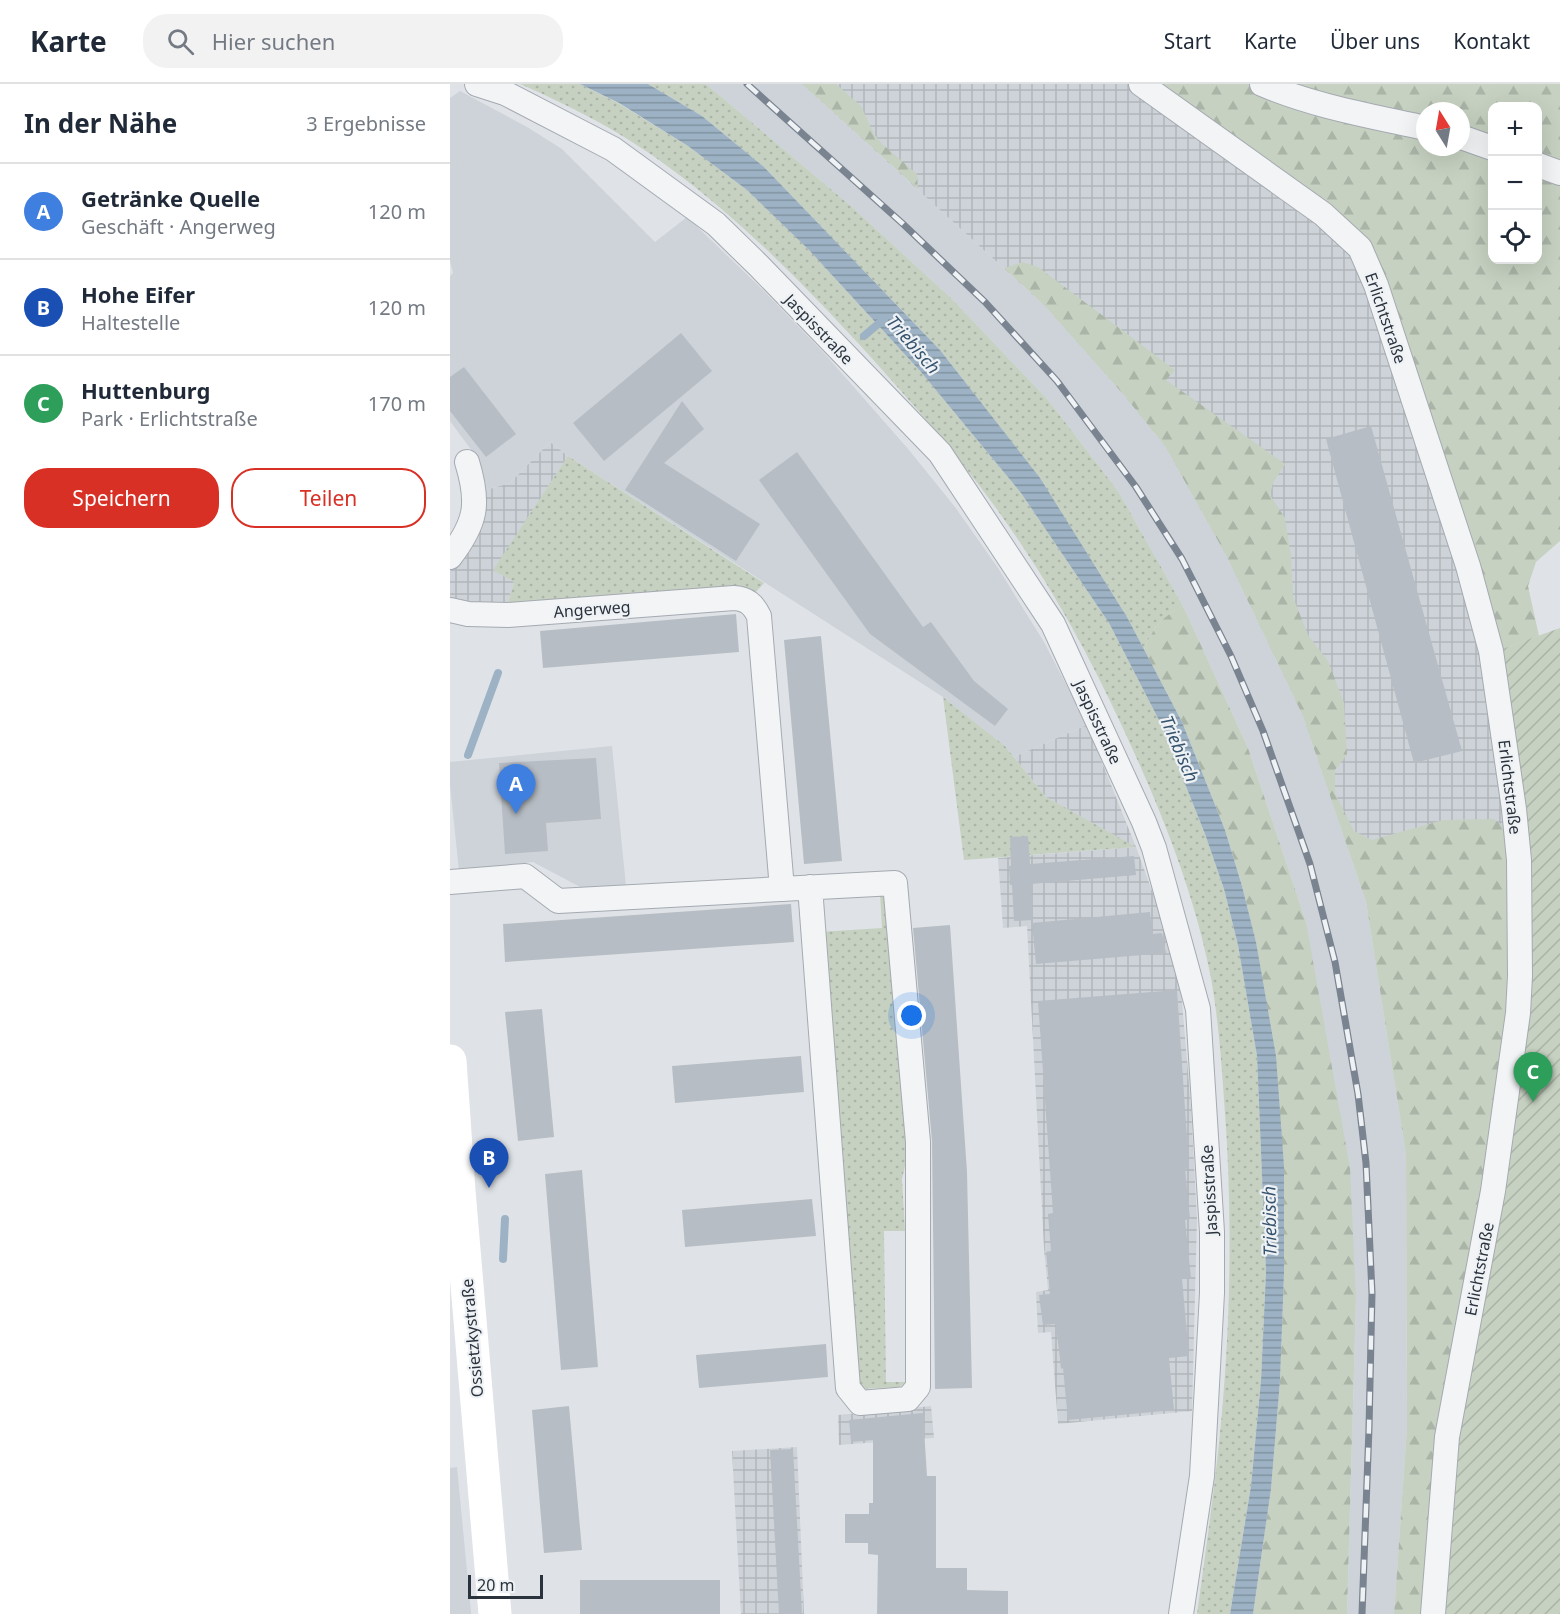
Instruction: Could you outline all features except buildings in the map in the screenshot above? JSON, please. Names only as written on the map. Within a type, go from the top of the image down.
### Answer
[{"type":"main road","name":"Ossietzkystraße","points":[[450,1061],[495,1614]]},
{"type":"street","name":"Jaspisstraße","points":[[477,84],[505,93],[613,149],[716,225],[759,266],[940,453],[1053,624],[1154,848],[1198,1009],[1212,1232],[1212,1293],[1202,1476],[1181,1614]]},
{"type":"street","name":"Erlichtstraße","points":[[1141,84],[1323,214],[1360,248],[1376,285],[1464,555],[1491,651],[1513,797],[1519,860],[1518,1013],[1493,1191],[1447,1437],[1433,1614]]},
{"type":"street","points":[[1262,84],[1332,106],[1416,126]]},
{"type":"street","points":[[1470,140],[1488,147]]},
{"type":"street","points":[[1542,166],[1560,173]]},
{"type":"street","points":[[450,557],[472,523],[473,482],[467,462]]},
{"type":"street","name":"Angerweg","points":[[450,610],[468,614],[508,615],[734,598],[750,602],[759,616],[782,889]]},
{"type":"street","points":[[450,882],[525,876],[558,901],[810,887],[896,884],[918,1142],[918,1387],[908,1399],[860,1403],[848,1388],[810,887]]},
{"type":"shaded area","points":[[706,84],[802,84],[1045,306],[1123,394],[1165,446],[1226,555],[1303,716],[1366,902],[1406,1153],[1407,1427],[1394,1614],[1347,1614],[1356,1299],[1306,922],[1248,748],[1183,606],[1118,491],[1048,400],[953,300],[852,207]]},
{"type":"shaded area","points":[[802,84],[1141,84],[1360,248],[1468,566],[1517,837],[1350,854],[1303,716],[1226,555],[1165,446],[1123,394],[1045,306]]},
{"type":"shaded area","points":[[460,91],[527,127],[562,149],[655,242],[687,217],[761,288],[824,353],[909,450],[955,507],[998,568],[1044,642],[1087,725],[1014,757],[1005,746],[943,697],[568,456],[550,442],[510,483],[486,490],[482,469],[450,421],[450,276],[453,273],[450,261],[450,98]]},
{"type":"shaded area","points":[[550,442],[568,456],[494,570],[514,582],[506,609],[450,605],[450,571],[469,549],[480,522],[486,490],[510,483]]},
{"type":"shaded area","points":[[1087,725],[1136,847],[1167,932],[1181,990],[1191,1107],[1197,1219],[1192,1411],[1058,1424],[1051,1332],[1038,1333],[1036,1292],[1048,1290],[1027,926],[1003,928],[998,858],[1135,847],[1046,797],[1014,757]]},
{"type":"shaded area","points":[[612,746],[626,886],[584,889],[533,862],[459,871],[450,785],[450,762]]},
{"type":"shaded area","points":[[931,1406],[934,1438],[839,1445],[838,1415]]},
{"type":"shaded area","points":[[797,1447],[804,1614],[741,1614],[732,1451]]},
{"type":"shaded area","points":[[457,1467],[471,1614],[450,1614],[450,1468]]},
{"type":"green space","points":[[520,84],[580,84],[618,103],[688,146],[747,190],[809,250],[921,372],[1021,493],[1109,623],[1162,726],[1224,889],[1238,945],[1257,1056],[1266,1272],[1261,1380],[1251,1486],[1230,1614],[1197,1614],[1219,1443],[1228,1314],[1229,1185],[1217,1020],[1204,945],[1180,864],[1124,731],[1069,622],[1004,519],[928,423],[840,323],[747,231],[680,175],[609,128]]},
{"type":"green space","points":[[648,84],[706,84],[852,207],[953,300],[1048,400],[1118,491],[1183,606],[1169,614],[1159,624],[1144,650],[1127,617],[1040,479],[940,350],[764,167],[702,116]]},
{"type":"green space","points":[[802,84],[836,84],[861,106],[874,134],[882,144],[917,174],[918,189]]},
{"type":"green space","points":[[1141,84],[1560,84],[1560,541],[1536,562],[1528,586],[1539,636],[1494,652],[1360,248]]},
{"type":"green space","points":[[1023,262],[1038,267],[1175,370],[1166,380],[1285,464],[1273,483],[1270,495],[1285,518],[1291,556],[1293,597],[1308,635],[1328,661],[1344,703],[1347,755],[1335,770],[1335,793],[1354,831],[1372,840],[1443,820],[1494,819],[1517,837],[1520,976],[1433,1614],[1394,1614],[1407,1427],[1406,1154],[1366,902],[1303,716],[1226,555],[1165,446],[1123,394],[1045,306],[1004,268]]},
{"type":"green space","points":[[568,456],[764,583],[756,592],[746,590],[506,609],[514,582],[493,570]]},
{"type":"green space","points":[[1183,606],[1248,748],[1306,922],[1350,1168],[1356,1299],[1347,1614],[1253,1614],[1271,1489],[1280,1381],[1284,1274],[1284,1166],[1256,942],[1242,886],[1225,830],[1182,722],[1144,650],[1159,624],[1169,614]]},
{"type":"green space","points":[[1560,628],[1560,1614],[1433,1614],[1518,1013],[1494,652]]},
{"type":"green space","points":[[943,697],[1005,746],[1046,797],[1136,847],[964,860]]},
{"type":"green space","points":[[880,893],[886,895],[908,1153],[902,1179],[905,1231],[884,1231],[886,1382],[907,1382],[899,1387],[859,1389],[819,932],[882,928]]},
{"type":"water","name":"Triebisch","points":[[580,84],[648,84],[702,116],[764,167],[940,350],[1040,478],[1127,617],[1182,722],[1225,830],[1242,886],[1256,942],[1276,1056],[1284,1166],[1284,1274],[1280,1381],[1271,1489],[1253,1614],[1230,1614],[1251,1486],[1261,1380],[1266,1272],[1257,1056],[1238,945],[1224,889],[1162,726],[1109,623],[1021,493],[921,372],[809,250],[747,190],[688,146],[619,103]]},
{"type":"waterway","name":"Triebisch","points":[[864,336],[884,319]]},
{"type":"waterway","points":[[468,755],[498,673]]},
{"type":"waterway","points":[[503,1259],[505,1219]]},
{"type":"railway","points":[[747,84],[902,223],[985,302],[1057,381],[1136,487],[1182,559],[1231,656],[1263,731],[1310,864],[1335,962],[1358,1094],[1366,1163],[1372,1293],[1362,1614]]},
{"type":"place","name":"Getränke Quelle","points":[[516,814]]},
{"type":"place","name":"Huttenburg","points":[[1533,1102]]},
{"type":"place","name":"Hohe Eifer","points":[[489,1188]]}]
